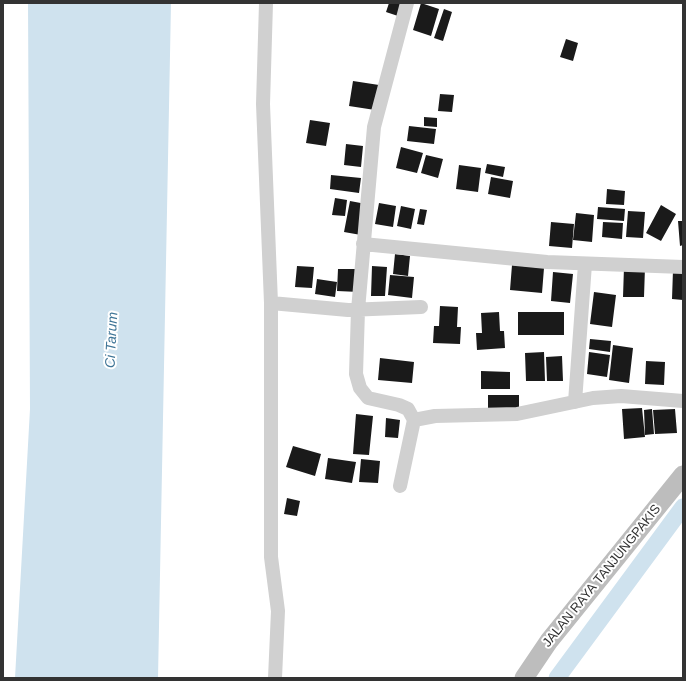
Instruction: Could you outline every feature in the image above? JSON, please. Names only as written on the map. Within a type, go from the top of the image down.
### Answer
[{"type":"street","points":[[266,3],[263,104],[271,303],[271,557],[278,611],[275,678]]},
{"type":"street","points":[[400,486],[414,420],[408,409],[386,401],[368,398],[360,388],[356,374],[358,310],[374,126],[407,3]]},
{"type":"street","points":[[363,244],[471,255],[584,264],[683,267]]},
{"type":"street","points":[[575,402],[584,264]]},
{"type":"street","points":[[271,303],[358,310],[421,307]]},
{"type":"street","points":[[414,420],[435,416],[517,414],[593,398],[621,396],[683,401]]},
{"type":"street","name":"JALAN RAYA TANJUNGPAKIS","points":[[524,678],[549,641],[683,475]]},
{"type":"water","name":"Ci Tarum","points":[[28,3],[171,3],[158,678],[15,678],[30,409]]},
{"type":"building","points":[[389,3],[405,3],[401,17],[386,12]]},
{"type":"building","points":[[421,3],[439,9],[431,36],[413,30]]},
{"type":"building","points":[[444,9],[452,12],[443,41],[434,38]]},
{"type":"building","points":[[566,39],[578,43],[573,61],[560,57]]},
{"type":"building","points":[[353,81],[379,85],[375,110],[349,106]]},
{"type":"building","points":[[440,94],[454,95],[452,112],[438,111]]},
{"type":"building","points":[[424,117],[437,118],[437,127],[424,126]]},
{"type":"building","points":[[310,120],[330,123],[326,146],[306,143]]},
{"type":"building","points":[[409,126],[436,129],[434,144],[407,141]]},
{"type":"building","points":[[346,144],[363,146],[361,167],[344,165]]},
{"type":"building","points":[[401,147],[423,153],[417,173],[396,168]]},
{"type":"building","points":[[426,155],[443,159],[438,178],[421,173]]},
{"type":"building","points":[[487,164],[505,167],[503,177],[485,173]]},
{"type":"building","points":[[459,165],[481,168],[478,192],[456,189]]},
{"type":"building","points":[[331,175],[361,178],[359,193],[330,189]]},
{"type":"building","points":[[491,177],[513,181],[510,198],[488,194]]},
{"type":"building","points":[[607,189],[625,191],[624,205],[606,204]]},
{"type":"building","points":[[335,198],[347,200],[345,216],[332,215]]},
{"type":"building","points":[[350,201],[366,204],[361,235],[344,232]]},
{"type":"building","points":[[379,203],[396,206],[393,227],[375,224]]},
{"type":"building","points":[[661,205],[676,214],[661,241],[646,233]]},
{"type":"building","points":[[401,206],[415,209],[411,229],[397,226]]},
{"type":"building","points":[[598,207],[625,209],[624,221],[597,219]]},
{"type":"building","points":[[420,209],[427,210],[424,225],[417,224]]},
{"type":"building","points":[[628,211],[645,212],[643,238],[626,237]]},
{"type":"building","points":[[576,213],[594,215],[592,242],[573,240]]},
{"type":"building","points":[[678,221],[683,221],[683,245],[680,246]]},
{"type":"building","points":[[551,222],[574,224],[572,248],[549,246]]},
{"type":"building","points":[[603,222],[623,223],[622,239],[602,237]]},
{"type":"building","points":[[395,254],[410,256],[408,276],[393,274]]},
{"type":"building","points":[[512,265],[544,268],[542,293],[510,290]]},
{"type":"building","points":[[297,266],[314,267],[312,288],[295,287]]},
{"type":"building","points":[[372,266],[387,267],[385,296],[371,296]]},
{"type":"building","points":[[624,267],[645,267],[644,297],[623,297]]},
{"type":"building","points":[[338,269],[359,269],[359,292],[337,291]]},
{"type":"building","points":[[673,270],[683,270],[683,300],[672,299]]},
{"type":"building","points":[[553,272],[573,274],[570,303],[551,301]]},
{"type":"building","points":[[390,275],[414,277],[412,298],[388,295]]},
{"type":"building","points":[[317,279],[337,282],[335,297],[315,294]]},
{"type":"building","points":[[594,292],[616,295],[612,327],[590,324]]},
{"type":"building","points":[[440,306],[458,307],[457,327],[461,327],[460,344],[433,343],[434,326],[439,326]]},
{"type":"building","points":[[499,312],[500,331],[504,331],[505,348],[477,350],[476,333],[482,333],[481,313]]},
{"type":"building","points":[[518,312],[564,312],[564,335],[518,335]]},
{"type":"building","points":[[590,339],[611,341],[610,352],[589,349]]},
{"type":"building","points":[[613,345],[633,348],[629,383],[609,380]]},
{"type":"building","points":[[544,352],[545,381],[526,381],[525,353]]},
{"type":"building","points":[[589,352],[610,355],[607,377],[587,374]]},
{"type":"building","points":[[562,356],[563,381],[547,381],[546,357]]},
{"type":"building","points":[[380,358],[414,362],[412,383],[378,380]]},
{"type":"building","points":[[646,361],[665,362],[664,385],[645,384]]},
{"type":"building","points":[[481,371],[510,372],[510,389],[481,389]]},
{"type":"building","points":[[488,395],[519,395],[519,412],[488,412]]},
{"type":"building","points":[[642,408],[645,437],[624,439],[622,409]]},
{"type":"building","points":[[652,409],[654,434],[645,435],[644,410]]},
{"type":"building","points":[[675,409],[677,433],[655,434],[653,410]]},
{"type":"building","points":[[356,414],[373,416],[369,455],[353,454]]},
{"type":"building","points":[[386,418],[400,420],[398,438],[385,437]]},
{"type":"building","points":[[293,446],[321,454],[315,476],[286,467]]},
{"type":"building","points":[[328,458],[356,462],[352,483],[325,479]]},
{"type":"building","points":[[361,459],[380,461],[378,483],[359,482]]},
{"type":"building","points":[[287,498],[300,501],[297,516],[284,514]]},
{"type":"waterway","points":[[557,678],[683,507]]}]
